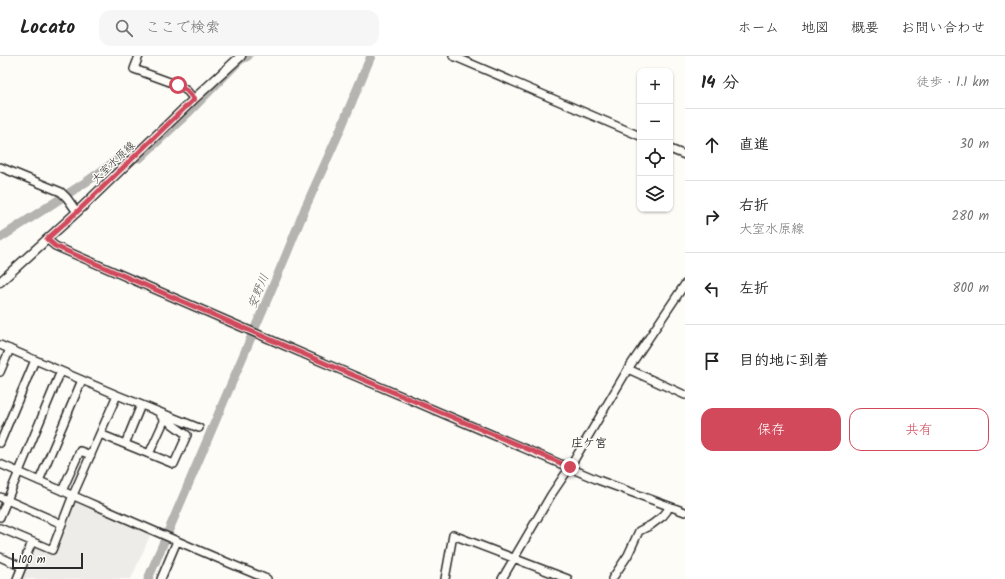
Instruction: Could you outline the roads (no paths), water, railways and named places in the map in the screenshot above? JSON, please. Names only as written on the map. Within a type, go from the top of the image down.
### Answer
[{"type":"main road","name":"大室水原線","points":[[0,282],[77,212],[194,99],[241,56]]},
{"type":"street","points":[[139,56],[134,69],[178,85],[187,91],[194,99]]},
{"type":"street","points":[[453,56],[637,135]]},
{"type":"street","points":[[673,150],[685,156]]},
{"type":"street","points":[[0,167],[62,192],[77,212]]},
{"type":"street","points":[[47,239],[55,246],[598,480],[685,512]]},
{"type":"street","points":[[502,579],[551,495],[570,467],[628,370],[685,284]]},
{"type":"street","points":[[0,345],[199,428]]},
{"type":"street","points":[[0,372],[10,349]]},
{"type":"street","points":[[0,443],[35,360]]},
{"type":"street","points":[[628,370],[685,395]]},
{"type":"street","points":[[0,517],[4,498],[19,472],[61,371]]},
{"type":"street","points":[[40,481],[82,380]]},
{"type":"street","points":[[0,528],[52,550],[73,495],[117,395]]},
{"type":"street","points":[[125,444],[141,405]]},
{"type":"street","points":[[100,434],[174,464],[186,435],[153,410]]},
{"type":"street","points":[[149,454],[165,419]]},
{"type":"street","points":[[62,491],[80,452],[90,455]]},
{"type":"street","points":[[0,464],[262,578]]},
{"type":"street","points":[[4,498],[62,524]]},
{"type":"street","points":[[612,579],[628,555],[639,531],[651,525],[663,516],[669,506]]},
{"type":"street","points":[[445,579],[453,536],[568,579]]},
{"type":"street","points":[[161,579],[176,541]]},
{"type":"street","points":[[17,579],[32,542]]},
{"type":"street","points":[[0,557],[22,567]]},
{"type":"waterway","points":[[0,238],[89,180],[124,155],[140,158],[187,114],[240,60],[248,56]]},
{"type":"waterway","name":"安野川","points":[[148,579],[371,56]]},
{"type":"district","name":"庄ケ宮","points":[[589,443]]}]
